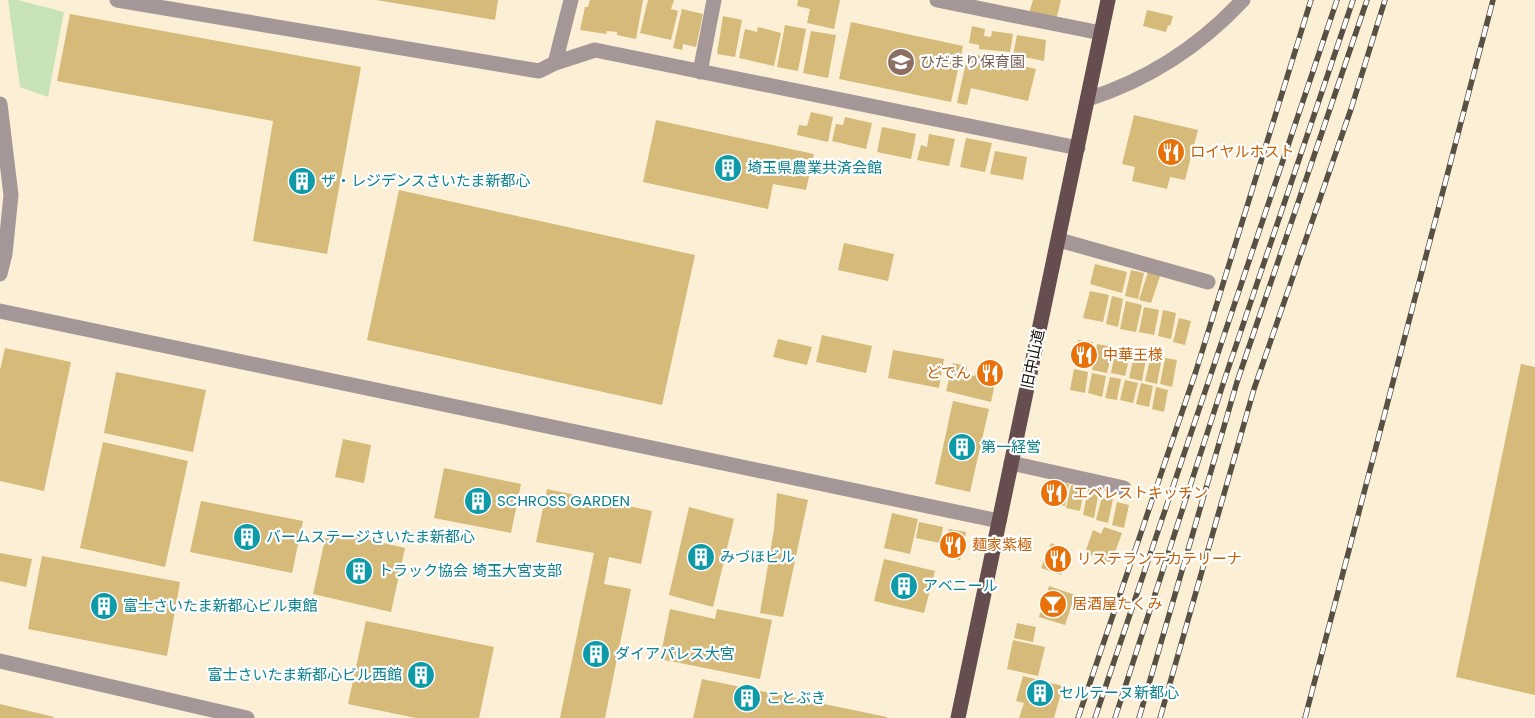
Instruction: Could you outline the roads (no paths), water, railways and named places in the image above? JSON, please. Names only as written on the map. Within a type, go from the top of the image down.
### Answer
[{"type":"main road","name":"旧中山道","points":[[958,718],[1108,0]]},
{"type":"street","points":[[117,0],[539,71],[555,63],[595,50],[1078,148]]},
{"type":"street","points":[[555,63],[571,0]]},
{"type":"street","points":[[700,72],[714,0]]},
{"type":"street","points":[[937,0],[1102,33]]},
{"type":"street","points":[[1088,99],[1121,88],[1150,74],[1211,31],[1243,0]]},
{"type":"street","points":[[0,104],[6,193],[5,254],[0,274]]},
{"type":"street","points":[[1059,240],[1208,282]]},
{"type":"street","points":[[0,311],[999,521]]},
{"type":"street","points":[[1011,463],[1124,488]]},
{"type":"street","points":[[0,661],[247,718]]},
{"type":"railway","points":[[1078,718],[1196,371],[1311,0]]},
{"type":"railway","points":[[1095,718],[1337,0]]},
{"type":"railway","points":[[1115,718],[1225,378],[1353,0]]},
{"type":"railway","points":[[1139,718],[1237,382],[1367,0]]},
{"type":"railway","points":[[1160,718],[1254,389],[1351,109],[1385,0]]},
{"type":"railway","points":[[1305,718],[1493,0]]},
{"type":"place","name":"ひだまり保育園","points":[[901,62]]},
{"type":"place","name":"ロイヤルホスト","points":[[1171,152]]},
{"type":"place","name":"埼玉県農業共済会館","points":[[728,168]]},
{"type":"place","name":"ザ・レジデンスさいたま新都心","points":[[302,181]]},
{"type":"place","name":"中華王様","points":[[1084,355]]},
{"type":"place","name":"どでん","points":[[990,373]]},
{"type":"place","name":"第一経営","points":[[962,447]]},
{"type":"place","name":"エベレストキッチン","points":[[1054,493]]},
{"type":"place","name":"SCHROSS GARDEN","points":[[478,501]]},
{"type":"place","name":"バームステージさいたま新都心","points":[[247,537]]},
{"type":"place","name":"麺家紫極","points":[[953,545]]},
{"type":"place","name":"みづほビル","points":[[701,557]]},
{"type":"place","name":"リステランテカテリーナ","points":[[1058,559]]},
{"type":"place","name":"トラック協会 埼玉大宮支部","points":[[359,571]]},
{"type":"place","name":"アベニール","points":[[904,586]]},
{"type":"place","name":"居酒屋たくみ","points":[[1053,604]]},
{"type":"place","name":"富士さいたま新都心ビル東館","points":[[104,606]]},
{"type":"place","name":"ダイアパレス大宮","points":[[596,654]]},
{"type":"place","name":"富士さいたま新都心ビル西館","points":[[421,675]]},
{"type":"place","name":"セルテーヌ新都心","points":[[1040,693]]},
{"type":"place","name":"ことぶき","points":[[747,698]]}]
